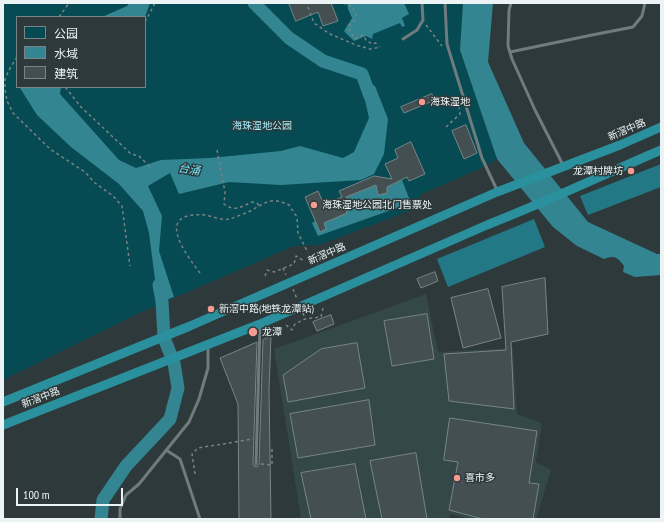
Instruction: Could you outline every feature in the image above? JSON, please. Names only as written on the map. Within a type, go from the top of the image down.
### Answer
[{"type":"highway","name":"新滘中路","points":[[3,402],[190,326],[497,192],[620,145],[661,127]]},
{"type":"highway","name":"新滘中路","points":[[3,425],[260,324],[661,150]]},
{"type":"lane","points":[[403,39],[417,30],[423,20],[422,3]]},
{"type":"lane","points":[[445,3],[448,44],[482,158],[497,192]]},
{"type":"lane","points":[[511,3],[509,10],[508,46],[512,59],[560,168]]},
{"type":"lane","points":[[510,52],[633,28],[642,16],[645,3]]},
{"type":"lane","points":[[256,464],[260,324]]},
{"type":"lane","points":[[120,519],[120,509],[126,495],[139,484],[189,422],[199,399],[208,368],[208,345]]},
{"type":"lane","points":[[166,450],[180,459],[200,519]]},
{"type":"path","points":[[60,16],[69,3]]},
{"type":"path","points":[[146,20],[155,3]]},
{"type":"path","points":[[343,3],[352,6],[356,15],[353,23],[349,25],[349,30],[355,39],[363,35],[366,40],[372,44],[376,43],[378,48]]},
{"type":"path","points":[[308,7],[314,23],[330,34],[370,49],[381,47]]},
{"type":"path","points":[[423,20],[444,49]]},
{"type":"path","points":[[16,59],[5,79],[7,101],[13,113],[50,149],[85,172],[113,196],[122,206],[130,266]]},
{"type":"path","points":[[66,88],[81,107],[131,154],[139,156],[151,168]]},
{"type":"path","points":[[446,127],[460,114],[458,98]]},
{"type":"path","points":[[218,150],[225,192],[224,204],[228,207],[240,208],[252,202],[260,206]]},
{"type":"path","points":[[200,272],[178,241],[176,234],[177,226],[180,220],[188,216],[198,214],[226,220],[247,213],[268,202],[276,201],[289,204],[297,217],[298,233],[308,253]]},
{"type":"path","points":[[265,276],[267,270],[274,272],[294,264],[296,256],[304,261]]},
{"type":"path","points":[[284,268],[287,275]]},
{"type":"path","points":[[293,290],[299,304]]},
{"type":"path","points":[[286,325],[292,330],[295,324],[305,319],[321,317],[323,308]]},
{"type":"path","points":[[302,312],[305,319]]},
{"type":"path","points":[[195,474],[192,454],[198,448],[257,439]]},
{"type":"path","points":[[256,464],[272,464],[272,447]]},
{"type":"shaded area","points":[[661,164],[661,187],[588,215],[580,196]]},
{"type":"shaded area","points":[[534,219],[545,247],[448,287],[437,259]]},
{"type":"shaded area","points":[[426,294],[438,352],[513,348],[517,414],[542,423],[536,462],[551,470],[536,519],[469,519],[450,514],[449,519],[301,519],[274,349]]},
{"type":"green space","name":"海珠湿地公园","points":[[3,3],[463,3],[460,50],[497,159],[477,170],[421,194],[417,208],[319,245],[294,246],[137,314],[3,380]]},
{"type":"water","points":[[129,3],[150,3],[145,16],[104,16],[127,6]]},
{"type":"water","points":[[347,3],[404,3],[409,14],[402,18],[405,26],[402,27],[400,23],[373,34],[372,39],[366,36],[354,41],[344,31],[352,18]]},
{"type":"water","points":[[463,3],[493,3],[488,62],[524,143],[588,222],[657,254],[661,254],[661,275],[635,277],[623,272],[624,266],[616,258],[611,257],[604,259],[577,246],[553,227],[497,159],[460,50]]},
{"type":"water","points":[[364,81],[375,86],[388,119],[384,154],[374,174],[361,180],[281,185],[229,182],[179,194],[170,173],[148,186],[162,216],[159,251],[174,297],[158,303],[149,233],[143,211],[119,184],[71,147],[37,115],[20,88],[61,88],[60,94],[119,160],[136,168],[161,160],[210,158],[281,151],[300,146],[343,158],[354,152],[369,118],[363,91]]},
{"type":"water","points":[[402,180],[411,203],[318,236],[312,223],[326,214],[346,196],[375,182],[388,186]]},
{"type":"building","points":[[289,3],[331,3],[338,21],[323,26],[318,12],[296,21]]},
{"type":"building","name":"海珠湿地","points":[[432,94],[435,100],[404,113],[401,107]]},
{"type":"building","points":[[466,125],[477,153],[464,159],[452,131]]},
{"type":"building","points":[[411,142],[425,174],[409,181],[407,177],[387,187],[387,193],[378,195],[376,185],[346,197],[348,201],[343,203],[347,213],[324,223],[326,229],[320,232],[305,197],[318,191],[325,207],[335,203],[334,200],[342,197],[339,191],[374,176],[392,179],[385,164],[398,158],[395,150]]},
{"type":"building","points":[[435,272],[438,281],[421,288],[417,279]]},
{"type":"building","points":[[545,278],[548,334],[511,342],[514,409],[449,401],[444,354],[506,350],[502,287]]},
{"type":"building","points":[[488,289],[501,338],[463,348],[451,298]]},
{"type":"building","points":[[427,314],[434,359],[392,366],[384,321]]},
{"type":"building","points":[[331,315],[334,324],[317,331],[313,322]]},
{"type":"building","name":"龙潭","points":[[271,336],[269,390],[271,519],[239,519],[238,404],[220,358],[257,342],[253,464],[257,467],[259,464],[263,340]]},
{"type":"building","points":[[357,343],[365,388],[288,402],[283,375],[321,349]]},
{"type":"building","points":[[369,400],[375,445],[298,458],[290,414]]},
{"type":"building","points":[[450,418],[537,431],[529,483],[539,484],[533,519],[483,519],[449,510],[458,462],[444,460]]},
{"type":"building","points":[[416,453],[427,519],[382,519],[370,461]]},
{"type":"building","points":[[355,464],[366,519],[311,519],[301,473]]},
{"type":"waterway","name":"台涌","points":[[254,3],[289,38],[323,61],[362,74],[370,96]]},
{"type":"waterway","name":"台涌","points":[[101,519],[103,500],[126,466],[170,419],[178,388],[174,363],[164,338],[162,301],[159,285]]},
{"type":"place","name":"海珠湿地","points":[[422,102]]},
{"type":"place","name":"龙潭村牌坊","points":[[631,171]]},
{"type":"place","name":"海珠湿地公园北门售票处","points":[[314,205]]},
{"type":"place","name":"新滘中路(地铁龙潭站)","points":[[211,309]]},
{"type":"place","name":"龙潭","points":[[253,332]]},
{"type":"place","name":"喜市多","points":[[457,478]]}]
